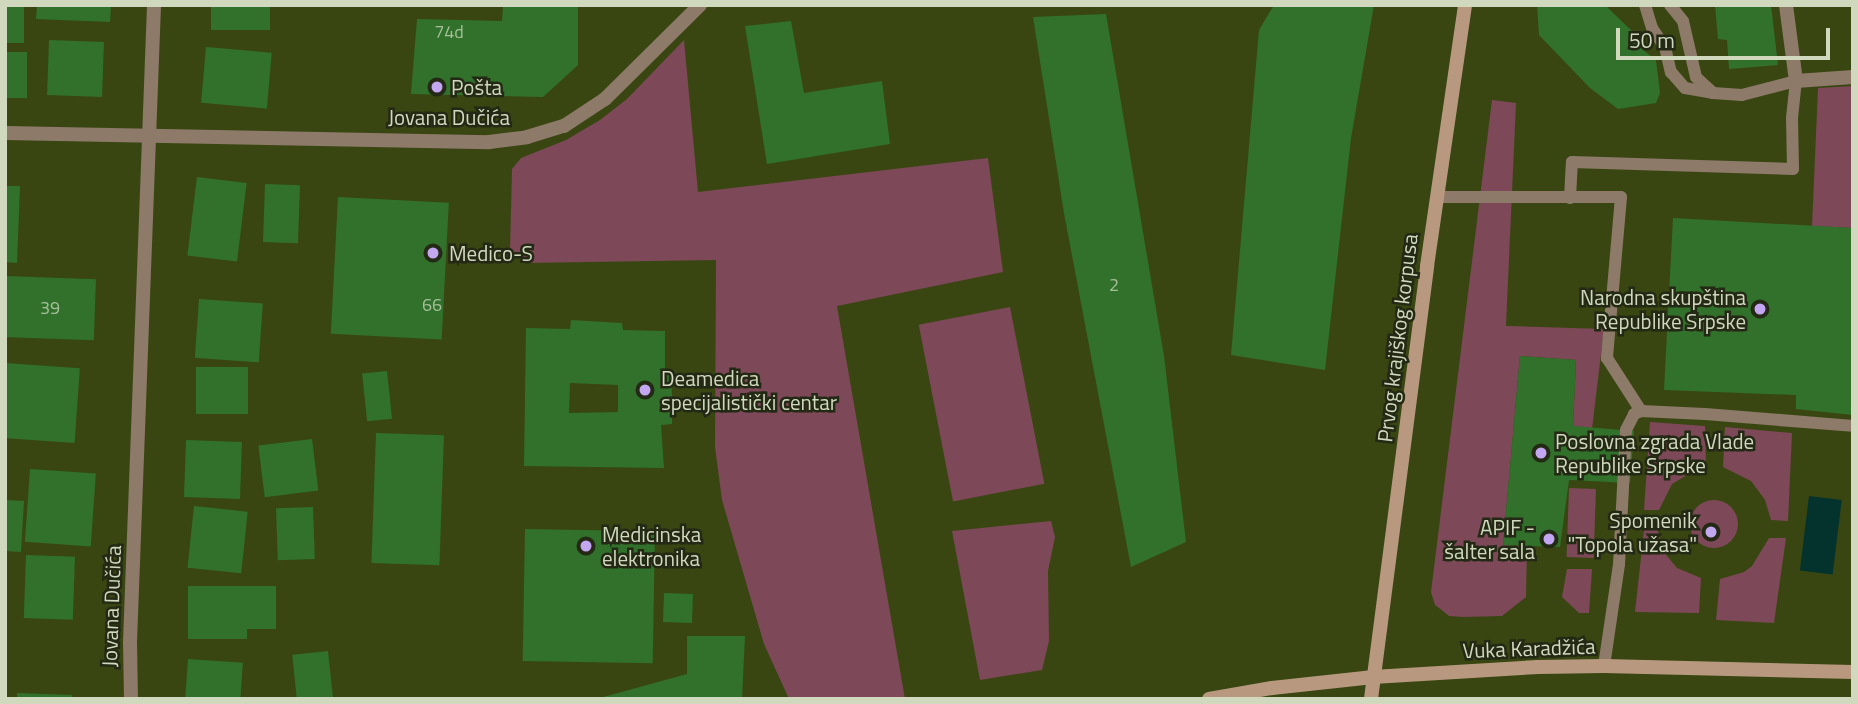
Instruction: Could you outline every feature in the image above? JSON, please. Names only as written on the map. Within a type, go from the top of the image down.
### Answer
[{"type":"main road","name":"Prvog krajiškog korpusa","points":[[1371,699],[1465,5]]},
{"type":"main road","name":"Vuka Karadžića","points":[[1209,699],[1272,688],[1373,677],[1604,666],[1853,672]]},
{"type":"street","name":"Jovana Dučića","points":[[131,699],[130,642],[154,5]]},
{"type":"street","name":"Jovana Dučića","points":[[151,136],[489,142],[546,133],[605,99],[700,5]]},
{"type":"street","points":[[1786,5],[1796,81],[1853,77]]},
{"type":"street","points":[[5,132],[151,136]]},
{"type":"lane","points":[[1570,198],[1572,162],[1793,169],[1792,118],[1796,81],[1742,95],[1685,88],[1671,72],[1665,47],[1652,28],[1645,5]]},
{"type":"lane","points":[[1670,5],[1683,21],[1696,77],[1713,93]]},
{"type":"lane","points":[[1437,197],[1621,197],[1607,358],[1641,411]]},
{"type":"lane","points":[[1604,666],[1619,564],[1627,424],[1641,411],[1853,426]]},
{"type":"shaded area","points":[[684,40],[698,192],[988,158],[1003,272],[837,306],[905,699],[789,699],[764,644],[722,500],[715,447],[716,260],[525,263],[510,250],[512,169],[521,158],[566,140],[600,120],[627,99]]},
{"type":"shaded area","points":[[1853,86],[1853,228],[1812,226],[1818,88]]},
{"type":"shaded area","points":[[1492,100],[1516,103],[1506,326],[1604,329],[1592,429],[1573,426],[1576,360],[1520,356],[1503,545],[1527,547],[1526,597],[1502,616],[1463,617],[1449,616],[1435,605],[1431,592]]},
{"type":"shaded area","points":[[1010,307],[1044,484],[953,501],[919,325]]},
{"type":"shaded area","points":[[1650,422],[1705,426],[1706,468],[1692,472],[1672,484],[1659,510],[1644,510]]},
{"type":"shaded area","points":[[1725,427],[1792,433],[1788,521],[1771,520],[1765,500],[1751,481],[1723,467]]},
{"type":"shaded area","points":[[1569,488],[1596,489],[1594,558],[1567,557]]},
{"type":"shaded area","points":[[1714,500],[1731,507],[1738,524],[1731,541],[1714,548],[1697,541],[1690,524],[1697,507]]},
{"type":"shaded area","points":[[1051,521],[1055,537],[1048,571],[1049,641],[1042,670],[980,680],[952,531]]},
{"type":"shaded area","points":[[1657,529],[1666,555],[1677,568],[1701,578],[1699,613],[1635,612],[1644,530]]},
{"type":"shaded area","points":[[1769,538],[1786,538],[1774,623],[1716,620],[1720,579],[1744,572],[1752,566]]},
{"type":"shaded area","points":[[1567,569],[1592,569],[1589,613],[1579,613],[1562,597]]},
{"type":"water","points":[[1809,496],[1842,500],[1833,574],[1800,570]]},
{"type":"building","points":[[37,5],[111,5],[110,22],[36,19]]},
{"type":"building","points":[[211,5],[270,5],[270,30],[211,30]]},
{"type":"building","points":[[503,5],[578,5],[578,65],[543,97],[411,94],[417,19],[502,21]]},
{"type":"building","points":[[1274,5],[1374,5],[1351,138],[1325,370],[1231,355],[1259,30]]},
{"type":"building","points":[[1537,5],[1607,7],[1635,34],[1643,50],[1656,60],[1660,93],[1656,103],[1618,109],[1590,88],[1539,35]]},
{"type":"building","points":[[1715,5],[1771,5],[1778,65],[1729,69],[1727,40],[1718,39]]},
{"type":"building","points":[[5,6],[24,6],[24,43],[5,43]]},
{"type":"building","points":[[1106,14],[1164,356],[1186,542],[1131,567],[1064,213],[1033,17]]},
{"type":"building","points":[[791,21],[804,93],[882,81],[890,144],[767,164],[745,26]]},
{"type":"building","points":[[49,40],[104,42],[102,97],[47,95]]},
{"type":"building","points":[[206,47],[272,53],[267,109],[201,103]]},
{"type":"building","points":[[5,52],[27,52],[27,98],[5,98]]},
{"type":"building","points":[[197,177],[247,183],[237,262],[187,255]]},
{"type":"building","points":[[265,184],[300,185],[298,243],[263,242]]},
{"type":"building","points":[[5,186],[20,186],[17,263],[5,262]]},
{"type":"building","points":[[338,197],[449,203],[442,340],[331,334]]},
{"type":"building","name":"Narodna skupština Republike Srpske","points":[[1673,218],[1853,228],[1853,415],[1796,409],[1796,395],[1664,390]]},
{"type":"building","points":[[5,276],[96,279],[94,340],[5,337]]},
{"type":"building","points":[[199,299],[263,303],[259,362],[195,358]]},
{"type":"building","name":"Deamedica specijalistički centar","points":[[571,320],[622,323],[623,330],[665,331],[665,373],[671,374],[672,424],[661,425],[664,468],[524,466],[526,328],[570,329]],"holes":[[[570,383],[618,385],[618,412],[569,413]]]},
{"type":"building","name":"Poslovna zgrada Vlade Republike Srpske","points":[[1520,356],[1576,360],[1573,426],[1634,431],[1630,483],[1569,480],[1560,547],[1503,545]]},
{"type":"building","points":[[5,363],[80,368],[75,443],[5,438]]},
{"type":"building","points":[[196,367],[248,367],[248,414],[196,414]]},
{"type":"building","points":[[387,371],[392,419],[367,421],[362,374]]},
{"type":"building","points":[[376,433],[444,435],[439,565],[371,563]]},
{"type":"building","points":[[312,439],[318,491],[265,497],[258,446]]},
{"type":"building","points":[[186,440],[242,442],[240,499],[184,497]]},
{"type":"building","points":[[30,469],[96,474],[91,546],[25,542]]},
{"type":"building","points":[[5,500],[24,501],[21,552],[5,551]]},
{"type":"building","points":[[194,506],[248,512],[241,573],[188,568]]},
{"type":"building","points":[[313,507],[315,559],[278,560],[276,508]]},
{"type":"building","points":[[525,529],[655,531],[653,663],[523,661]]},
{"type":"building","points":[[26,555],[75,557],[73,620],[24,618]]},
{"type":"building","points":[[188,586],[276,586],[276,629],[247,629],[247,639],[188,639]]},
{"type":"building","points":[[664,593],[693,594],[692,623],[663,622]]},
{"type":"building","points":[[687,636],[745,636],[742,699],[596,699],[687,674]]},
{"type":"building","points":[[328,651],[333,699],[297,699],[292,655]]},
{"type":"building","points":[[188,659],[243,663],[240,699],[185,699]]},
{"type":"building","points":[[17,693],[72,695],[72,699],[17,699]]},
{"type":"place","name":"Pošta","points":[[437,87]]},
{"type":"place","name":"Medico-S","points":[[433,253]]},
{"type":"place","name":"Narodna skupština Republike Srpske","points":[[1760,309]]},
{"type":"place","name":"Deamedica specijalistički centar","points":[[645,390]]},
{"type":"place","name":"Poslovna zgrada Vlade Republike Srpske","points":[[1541,453]]},
{"type":"place","name":"Spomenik \"Topola užasa\"","points":[[1711,532]]},
{"type":"place","name":"APIF - šalter sala","points":[[1549,539]]},
{"type":"place","name":"Medicinska elektronika","points":[[586,546]]}]
